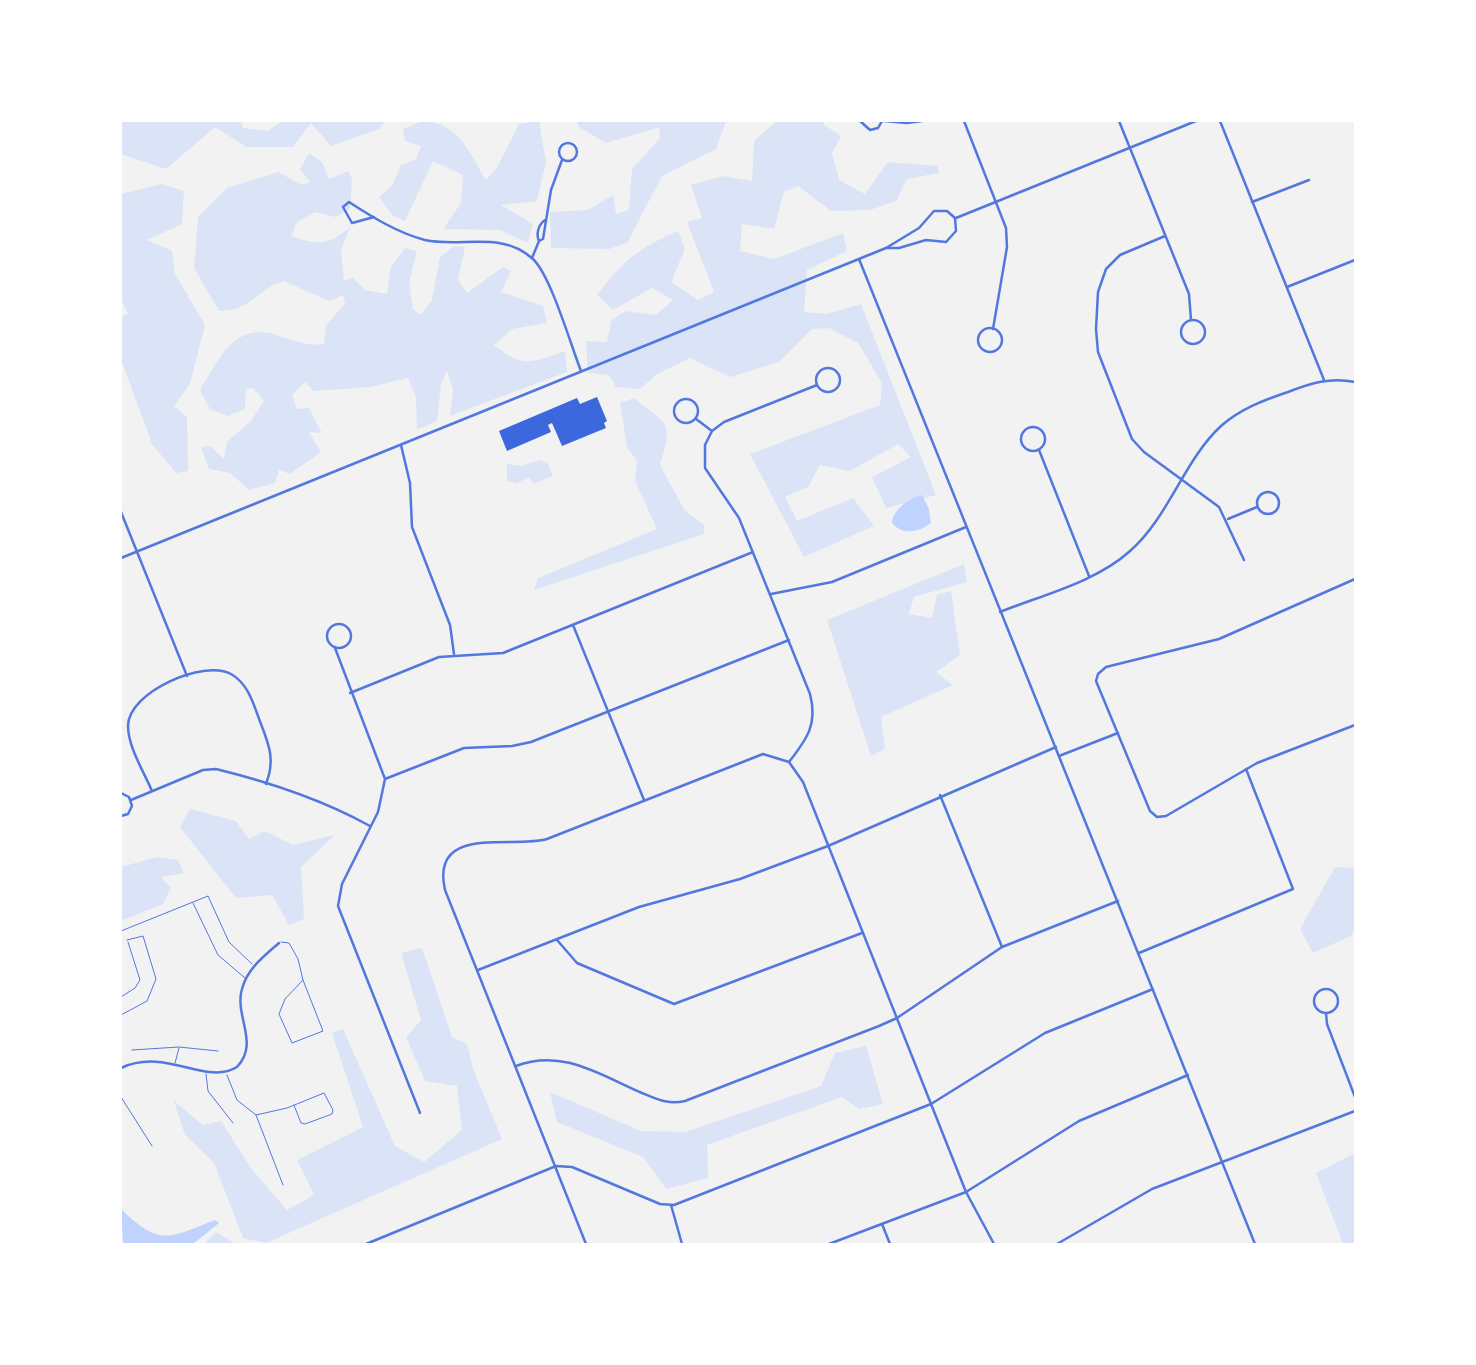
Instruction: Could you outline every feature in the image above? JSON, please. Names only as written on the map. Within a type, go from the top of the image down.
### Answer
[{"type":"street","points":[[860,121],[870,130],[878,128],[883,121],[922,121]]},
{"type":"street","points":[[964,121],[1005,221],[1007,243],[993,329]]},
{"type":"street","points":[[1119,121],[1191,300],[1191,320]]},
{"type":"street","points":[[955,218],[1196,121]]},
{"type":"street","points":[[1220,121],[1324,380]]},
{"type":"street","points":[[532,258],[547,226],[545,220],[562,160],[559,148],[571,143],[577,149],[576,157],[570,162],[562,160]]},
{"type":"street","points":[[1252,202],[1309,180]]},
{"type":"street","points":[[374,217],[352,223],[343,207],[349,202],[417,238],[443,242],[496,241],[532,258],[543,273],[581,372]]},
{"type":"street","points":[[121,558],[886,248],[922,226],[934,211],[947,211],[955,218],[956,231],[949,240],[929,240],[899,248],[886,248]]},
{"type":"street","points":[[1166,236],[1120,255],[1107,265],[1098,292],[1098,352],[1132,439],[1144,452],[1211,499],[1228,519],[1244,560]]},
{"type":"street","points":[[859,259],[1255,1244]]},
{"type":"street","points":[[1287,287],[1355,260]]},
{"type":"street","points":[[1191,320],[1200,323],[1205,331],[1203,340],[1194,345],[1185,342],[1181,334],[1183,325],[1191,320]]},
{"type":"street","points":[[986,329],[993,329],[1001,335],[1002,342],[996,350],[987,352],[979,345],[979,335],[986,329]]},
{"type":"street","points":[[823,369],[832,369],[839,375],[839,385],[833,391],[823,391],[817,385],[817,376],[823,369]]},
{"type":"street","points":[[1000,612],[1117,562],[1136,546],[1209,439],[1235,415],[1275,396],[1324,380],[1355,382]]},
{"type":"street","points":[[789,762],[808,737],[814,716],[810,694],[739,518],[705,468],[703,451],[712,431],[724,422],[817,385]]},
{"type":"street","points":[[685,398],[694,401],[698,410],[696,419],[687,423],[678,421],[674,412],[676,403],[685,398]]},
{"type":"street","points":[[696,419],[712,431]]},
{"type":"street","points":[[1029,427],[1037,427],[1045,436],[1044,444],[1039,450],[1031,450],[1022,443],[1023,432],[1029,427]]},
{"type":"street","points":[[401,444],[410,484],[412,527],[450,625],[454,654]]},
{"type":"street","points":[[1039,450],[1089,576]]},
{"type":"street","points":[[1264,492],[1272,493],[1278,499],[1278,508],[1272,514],[1263,514],[1257,507],[1257,499],[1264,492]]},
{"type":"street","points":[[1228,519],[1257,507]]},
{"type":"street","points":[[121,512],[187,676]]},
{"type":"street","points":[[771,595],[832,582],[966,527]]},
{"type":"street","points":[[350,693],[454,654],[503,653],[753,552]]},
{"type":"street","points":[[1355,579],[1219,639],[1106,667],[1097,676],[1097,683],[1150,812],[1157,817],[1164,817],[1246,769],[1355,725]]},
{"type":"street","points":[[335,648],[344,647],[350,640],[350,631],[342,625],[333,625],[327,632],[328,642],[335,648],[385,779],[382,801],[342,884],[338,906],[420,1113]]},
{"type":"street","points":[[573,625],[644,800]]},
{"type":"street","points":[[385,779],[452,751],[521,745],[789,640]]},
{"type":"street","points":[[152,791],[129,736],[132,710],[148,693],[207,670],[220,670],[234,676],[244,685],[272,754],[272,767],[266,785]]},
{"type":"street","points":[[1059,756],[1118,733]]},
{"type":"street","points":[[477,971],[639,906],[740,879],[828,846],[940,795],[1056,747]]},
{"type":"street","points":[[586,1244],[445,890],[443,872],[448,861],[465,845],[478,842],[537,842],[757,755],[770,754],[789,762],[803,782],[966,1192],[994,1244]]},
{"type":"street","points":[[131,800],[212,768],[326,802],[370,826]]},
{"type":"street","points":[[1139,953],[1293,890],[1246,769]]},
{"type":"street","points":[[121,793],[131,800]]},
{"type":"street","points":[[940,795],[1002,947]]},
{"type":"street","points":[[121,816],[130,811],[131,800]]},
{"type":"street","points":[[516,1066],[548,1058],[573,1064],[666,1103],[677,1103],[897,1018],[1002,947],[1118,901]]},
{"type":"street","points":[[557,940],[577,963],[674,1004],[862,933]]},
{"type":"street","points":[[121,1068],[148,1061],[175,1063],[206,1072],[226,1072],[240,1064],[248,1048],[240,1004],[246,979],[254,965],[279,943]]},
{"type":"street","points":[[366,1244],[556,1166],[572,1167],[654,1202],[671,1205],[931,1104],[1045,1033],[1153,989]]},
{"type":"street","points":[[1326,990],[1334,993],[1338,1000],[1333,1011],[1326,1013],[1317,1009],[1314,1001],[1318,993],[1326,990]]},
{"type":"street","points":[[1326,1013],[1327,1024],[1355,1097]]},
{"type":"street","points":[[829,1244],[966,1192],[1079,1121],[1188,1075]]},
{"type":"street","points":[[1057,1244],[1141,1194],[1355,1111]]},
{"type":"street","points":[[671,1205],[682,1244]]},
{"type":"street","points":[[882,1224],[890,1244]]},
{"type":"lane","points":[[121,931],[208,896],[229,942],[254,965]]},
{"type":"lane","points":[[192,901],[218,955],[246,979]]},
{"type":"lane","points":[[121,997],[135,988],[139,980],[138,967],[127,940],[143,936],[156,979],[146,1001],[121,1015]]},
{"type":"lane","points":[[279,943],[284,941],[293,948],[323,1031],[292,1043],[279,1014],[285,999],[303,981]]},
{"type":"lane","points":[[132,1050],[179,1047],[218,1051]]},
{"type":"lane","points":[[175,1063],[179,1047]]},
{"type":"lane","points":[[206,1072],[208,1091],[233,1123]]},
{"type":"lane","points":[[226,1072],[237,1100],[256,1115],[283,1185]]},
{"type":"lane","points":[[256,1115],[294,1105],[324,1093],[333,1110],[332,1114],[305,1124],[301,1123],[294,1105]]},
{"type":"lane","points":[[121,1097],[152,1146]]},
{"type":"shaded area","points":[[121,121],[241,121],[243,128],[268,131],[282,121],[385,121],[379,129],[331,146],[311,123],[293,147],[246,147],[215,127],[166,169],[121,154]]},
{"type":"shaded area","points":[[422,121],[434,122],[454,133],[462,141],[486,180],[496,169],[519,124],[539,121],[546,162],[537,201],[501,205],[533,224],[528,243],[500,230],[443,229],[461,203],[463,175],[433,161],[405,221],[393,216],[379,197],[392,186],[401,165],[416,159],[421,146],[405,141],[403,129]]},
{"type":"shaded area","points":[[577,121],[726,121],[716,149],[662,176],[627,243],[609,249],[551,248],[550,212],[588,210],[613,195],[616,214],[629,210],[632,169],[659,139],[660,127],[606,143],[579,127]]},
{"type":"shaded area","points":[[777,121],[824,121],[823,124],[841,136],[832,153],[839,180],[865,194],[888,162],[937,166],[939,173],[907,179],[896,201],[870,210],[831,211],[798,186],[784,192],[774,229],[742,224],[740,251],[774,259],[843,233],[847,251],[807,270],[804,312],[827,314],[861,304],[936,495],[886,508],[872,477],[911,457],[898,444],[850,471],[820,465],[808,487],[785,497],[797,521],[853,498],[874,526],[804,557],[750,454],[880,405],[882,383],[858,343],[829,328],[812,329],[779,362],[730,377],[690,358],[657,374],[640,389],[616,387],[609,375],[588,373],[586,341],[607,342],[611,320],[626,311],[656,315],[673,300],[652,288],[613,310],[597,295],[632,257],[678,231],[685,249],[671,282],[698,300],[714,292],[687,222],[702,218],[691,185],[723,176],[752,181],[754,141]]},
{"type":"shaded area","points":[[309,153],[322,162],[329,179],[348,171],[352,178],[350,209],[335,217],[315,212],[297,222],[291,236],[316,242],[329,241],[350,227],[341,250],[344,281],[353,278],[365,290],[387,294],[391,267],[405,248],[417,251],[409,284],[413,309],[420,315],[432,300],[440,257],[454,246],[465,247],[458,280],[467,293],[503,267],[511,271],[501,292],[543,306],[547,323],[512,329],[494,345],[513,358],[528,361],[565,351],[567,372],[450,416],[453,390],[447,370],[441,385],[437,421],[417,430],[416,397],[408,378],[370,387],[314,391],[305,382],[292,395],[297,409],[309,408],[322,433],[309,432],[321,452],[290,474],[279,470],[275,483],[249,490],[230,473],[209,469],[201,447],[210,446],[224,459],[227,442],[251,421],[264,401],[253,388],[246,389],[245,409],[227,416],[210,409],[200,390],[221,356],[238,339],[261,332],[293,341],[324,344],[326,325],[345,304],[343,295],[329,301],[284,281],[266,289],[239,308],[219,311],[194,268],[198,217],[227,188],[278,172],[302,185],[310,182],[300,169]]},
{"type":"shaded area","points":[[162,184],[184,191],[182,224],[147,240],[172,251],[175,274],[205,325],[190,384],[174,406],[187,417],[188,471],[176,473],[152,444],[121,359],[121,317],[128,313],[121,299],[121,194]]},
{"type":"shaded area","points":[[634,398],[665,426],[667,440],[660,465],[685,511],[704,525],[704,534],[534,590],[538,578],[657,529],[635,481],[637,461],[627,447],[620,403]]},
{"type":"shaded area","points":[[540,460],[548,464],[553,476],[534,484],[529,478],[516,483],[507,481],[507,464],[521,466]]},
{"type":"shaded area","points":[[964,564],[967,582],[914,597],[909,614],[932,618],[937,595],[951,591],[960,655],[936,672],[953,685],[881,717],[885,749],[871,756],[827,620]]},
{"type":"shaded area","points":[[190,809],[236,821],[249,839],[265,831],[293,845],[335,835],[301,867],[304,919],[289,925],[272,895],[236,898],[180,827]]},
{"type":"shaded area","points":[[157,857],[178,860],[184,873],[161,877],[171,888],[163,904],[121,921],[121,867]]},
{"type":"shaded area","points":[[1335,867],[1355,868],[1355,928],[1351,936],[1313,953],[1300,929]]},
{"type":"shaded area","points":[[422,948],[452,1037],[467,1044],[473,1069],[502,1139],[266,1243],[243,1238],[214,1163],[185,1135],[174,1101],[203,1125],[221,1121],[251,1168],[287,1210],[314,1195],[297,1160],[363,1127],[332,1033],[343,1029],[395,1146],[424,1162],[462,1130],[457,1086],[425,1081],[406,1037],[421,1020],[401,953]]},
{"type":"shaded area","points":[[866,1046],[883,1104],[859,1109],[842,1097],[707,1145],[708,1178],[666,1189],[643,1157],[557,1122],[550,1092],[641,1131],[685,1132],[821,1086],[835,1053]]},
{"type":"shaded area","points":[[1355,1153],[1355,1244],[1343,1244],[1316,1173]]},
{"type":"shaded area","points":[[216,1232],[236,1244],[204,1244]]},
{"type":"water","points":[[922,495],[929,509],[931,523],[911,531],[896,527],[892,523],[898,509]]},
{"type":"water","points":[[121,1209],[146,1229],[165,1236],[215,1220],[219,1223],[193,1244],[123,1244]]},
{"type":"building","points":[[597,397],[607,421],[604,423],[606,428],[562,446],[552,423],[548,425],[551,432],[507,451],[499,431],[577,398],[580,404]]}]
